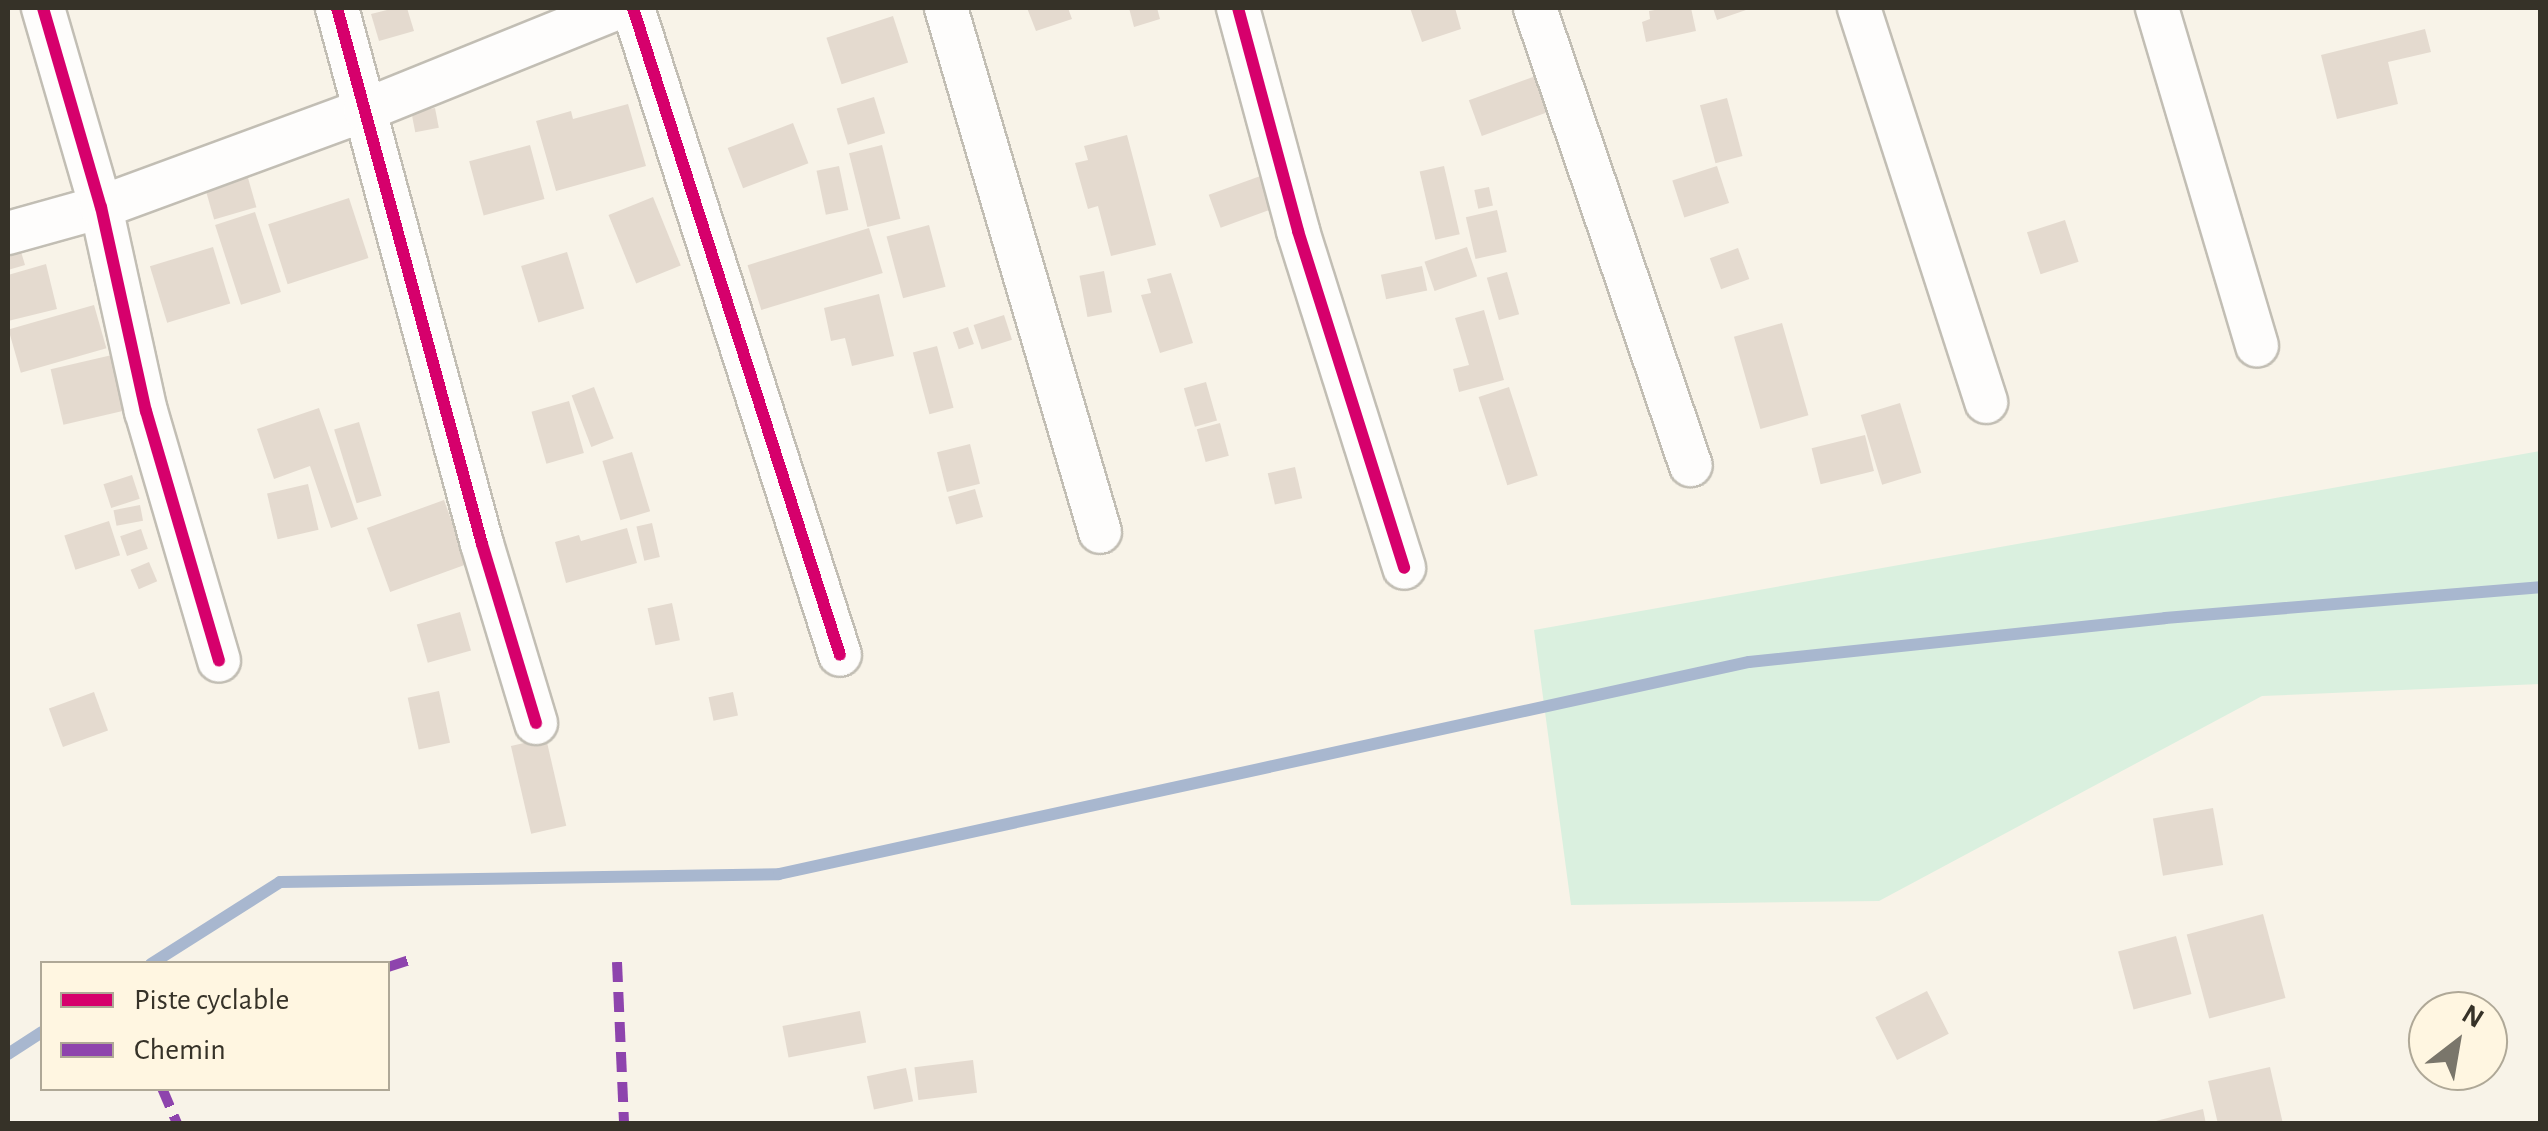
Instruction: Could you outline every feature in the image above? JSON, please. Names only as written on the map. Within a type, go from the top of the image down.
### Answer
[{"type":"street","points":[[43,8],[101,207],[146,411],[219,660]]},
{"type":"street","points":[[338,8],[482,544],[536,723]]},
{"type":"street","points":[[8,233],[101,207],[364,110],[617,8]]},
{"type":"street","points":[[633,8],[840,655]]},
{"type":"street","points":[[946,8],[1100,532]]},
{"type":"street","points":[[1238,8],[1298,231],[1404,568]]},
{"type":"street","points":[[1535,8],[1692,464]]},
{"type":"street","points":[[1859,8],[1986,402]]},
{"type":"street","points":[[2157,8],[2258,346]]},
{"type":"green space","points":[[2540,451],[2540,684],[2262,696],[1879,901],[1571,905],[1534,630]]},
{"type":"building","points":[[407,8],[414,31],[379,41],[371,14]]},
{"type":"building","points":[[1027,8],[1068,8],[1072,19],[1036,31]]},
{"type":"building","points":[[1129,8],[1157,8],[1160,19],[1134,27]]},
{"type":"building","points":[[1410,8],[1455,8],[1461,29],[1422,42]]},
{"type":"building","points":[[1691,8],[1696,31],[1646,42],[1642,22],[1650,19],[1649,11]]},
{"type":"building","points":[[1713,8],[1745,8],[1746,10],[1717,20]]},
{"type":"building","points":[[893,16],[908,63],[842,84],[826,38]]},
{"type":"building","points":[[2425,29],[2431,52],[2388,62],[2398,104],[2337,119],[2321,55]]},
{"type":"building","points":[[1544,73],[1557,109],[1482,136],[1469,100]]},
{"type":"building","points":[[874,97],[885,133],[848,145],[837,108]]},
{"type":"building","points":[[1727,98],[1743,156],[1715,163],[1700,105]]},
{"type":"building","points":[[628,104],[646,166],[556,191],[536,121],[571,111],[573,119]]},
{"type":"building","points":[[435,108],[439,128],[415,132],[411,113]]},
{"type":"building","points":[[793,123],[808,163],[743,188],[728,148]]},
{"type":"building","points":[[1127,135],[1156,245],[1111,256],[1098,206],[1088,209],[1075,163],[1088,160],[1084,146]]},
{"type":"building","points":[[530,145],[544,199],[484,215],[469,161]]},
{"type":"building","points":[[882,145],[900,219],[867,227],[849,153]]},
{"type":"building","points":[[244,164],[256,207],[214,219],[202,176]]},
{"type":"building","points":[[839,166],[848,210],[826,215],[817,171]]},
{"type":"building","points":[[1444,166],[1460,234],[1435,240],[1420,172]]},
{"type":"building","points":[[1717,166],[1729,203],[1684,218],[1672,181]]},
{"type":"building","points":[[1266,174],[1278,207],[1221,228],[1209,195]]},
{"type":"building","points":[[1489,187],[1493,206],[1478,209],[1474,190]]},
{"type":"building","points":[[653,197],[681,266],[636,284],[608,215]]},
{"type":"building","points":[[349,198],[368,258],[288,284],[268,224]]},
{"type":"building","points":[[1497,210],[1507,252],[1475,259],[1466,217]]},
{"type":"building","points":[[255,212],[281,292],[241,305],[215,225]]},
{"type":"building","points":[[2065,220],[2079,262],[2041,274],[2027,232]]},
{"type":"building","points":[[929,225],[946,287],[903,298],[886,236]]},
{"type":"building","points":[[869,228],[883,273],[761,310],[748,265]]},
{"type":"building","points":[[19,245],[25,265],[8,270],[8,248]]},
{"type":"building","points":[[213,247],[230,303],[167,323],[150,266]]},
{"type":"building","points":[[1467,247],[1477,276],[1435,291],[1424,262]]},
{"type":"building","points":[[1738,248],[1749,279],[1721,289],[1710,258]]},
{"type":"building","points":[[567,252],[584,308],[538,322],[521,266]]},
{"type":"building","points":[[46,264],[57,309],[8,321],[8,275]]},
{"type":"building","points":[[1422,266],[1427,290],[1386,299],[1381,275]]},
{"type":"building","points":[[1104,271],[1112,312],[1087,317],[1079,276]]},
{"type":"building","points":[[1507,272],[1519,314],[1499,320],[1487,278]]},
{"type":"building","points":[[1171,273],[1193,343],[1160,353],[1141,295],[1151,293],[1147,279]]},
{"type":"building","points":[[879,294],[894,356],[852,366],[845,338],[831,341],[824,308]]},
{"type":"building","points":[[94,305],[106,348],[21,373],[8,330]]},
{"type":"building","points":[[1484,310],[1504,380],[1459,392],[1453,369],[1469,365],[1455,318]]},
{"type":"building","points":[[1004,315],[1012,340],[982,350],[974,325]]},
{"type":"building","points":[[1782,323],[1808,415],[1760,429],[1734,337]]},
{"type":"building","points":[[968,327],[974,344],[959,349],[953,332]]},
{"type":"building","points":[[937,346],[954,408],[929,414],[913,352]]},
{"type":"building","points":[[112,355],[125,411],[63,425],[51,369]]},
{"type":"building","points":[[1206,382],[1217,420],[1195,427],[1184,388]]},
{"type":"building","points":[[594,387],[614,438],[591,447],[572,396]]},
{"type":"building","points":[[1509,387],[1538,475],[1507,485],[1479,397]]},
{"type":"building","points":[[569,401],[584,453],[546,464],[532,412]]},
{"type":"building","points":[[1900,403],[1921,473],[1882,485],[1861,415]]},
{"type":"building","points":[[319,408],[358,519],[331,528],[310,466],[274,479],[257,429]]},
{"type":"building","points":[[359,422],[382,496],[357,503],[334,430]]},
{"type":"building","points":[[1220,423],[1229,456],[1206,462],[1197,429]]},
{"type":"building","points":[[1865,435],[1874,471],[1821,484],[1812,448]]},
{"type":"building","points":[[970,444],[980,484],[947,492],[937,452]]},
{"type":"building","points":[[632,452],[650,511],[620,520],[602,461]]},
{"type":"building","points":[[1295,467],[1302,498],[1275,504],[1268,473]]},
{"type":"building","points":[[132,475],[140,499],[111,508],[103,484]]},
{"type":"building","points":[[308,484],[319,530],[278,539],[267,493]]},
{"type":"building","points":[[975,489],[983,517],[956,525],[948,497]]},
{"type":"building","points":[[444,500],[467,564],[390,592],[367,528]]},
{"type":"building","points":[[140,505],[143,521],[117,526],[113,510]]},
{"type":"building","points":[[109,521],[120,555],[75,570],[64,536]]},
{"type":"building","points":[[652,523],[660,557],[644,561],[636,527]]},
{"type":"building","points":[[627,528],[637,563],[566,583],[555,542],[579,535],[581,541]]},
{"type":"building","points":[[141,529],[148,549],[127,556],[120,536]]},
{"type":"building","points":[[149,562],[157,581],[139,589],[131,570]]},
{"type":"building","points":[[672,603],[680,640],[655,645],[648,608]]},
{"type":"building","points":[[460,612],[471,650],[428,663],[417,624]]},
{"type":"building","points":[[439,691],[450,743],[419,749],[408,698]]},
{"type":"building","points":[[94,692],[108,731],[63,747],[49,708]]},
{"type":"building","points":[[733,692],[738,715],[714,721],[709,697]]},
{"type":"building","points":[[546,738],[566,826],[531,834],[511,746]]},
{"type":"building","points":[[2213,808],[2223,865],[2163,876],[2153,819]]},
{"type":"building","points":[[2263,914],[2286,998],[2209,1018],[2187,934]]},
{"type":"building","points":[[2176,936],[2192,994],[2134,1009],[2118,952]]},
{"type":"building","points":[[1927,991],[1949,1034],[1897,1060],[1875,1017]]},
{"type":"building","points":[[860,1011],[866,1042],[789,1057],[782,1026]]},
{"type":"building","points":[[973,1060],[977,1093],[918,1100],[914,1067]]},
{"type":"building","points":[[2270,1067],[2283,1124],[2218,1124],[2208,1081]]},
{"type":"building","points":[[906,1068],[913,1101],[874,1110],[867,1076]]},
{"type":"building","points":[[2203,1109],[2206,1124],[2152,1124],[2152,1122]]},
{"type":"waterway","points":[[156,961],[280,882],[779,874],[1749,662],[2165,618],[2540,587]]},
{"type":"waterway","points":[[8,1054],[40,1033]]},
{"type":"marked path","points":[[390,966],[412,959]]},
{"type":"marked path","points":[[617,962],[624,1124]]},
{"type":"marked path","points":[[163,1091],[177,1124]]},
{"type":"cycle path","points":[[43,8],[101,207],[146,411],[219,661]]},
{"type":"cycle path","points":[[337,8],[482,544],[536,723]]},
{"type":"cycle path","points":[[633,8],[840,655]]},
{"type":"cycle path","points":[[1238,8],[1298,231],[1404,568]]}]
